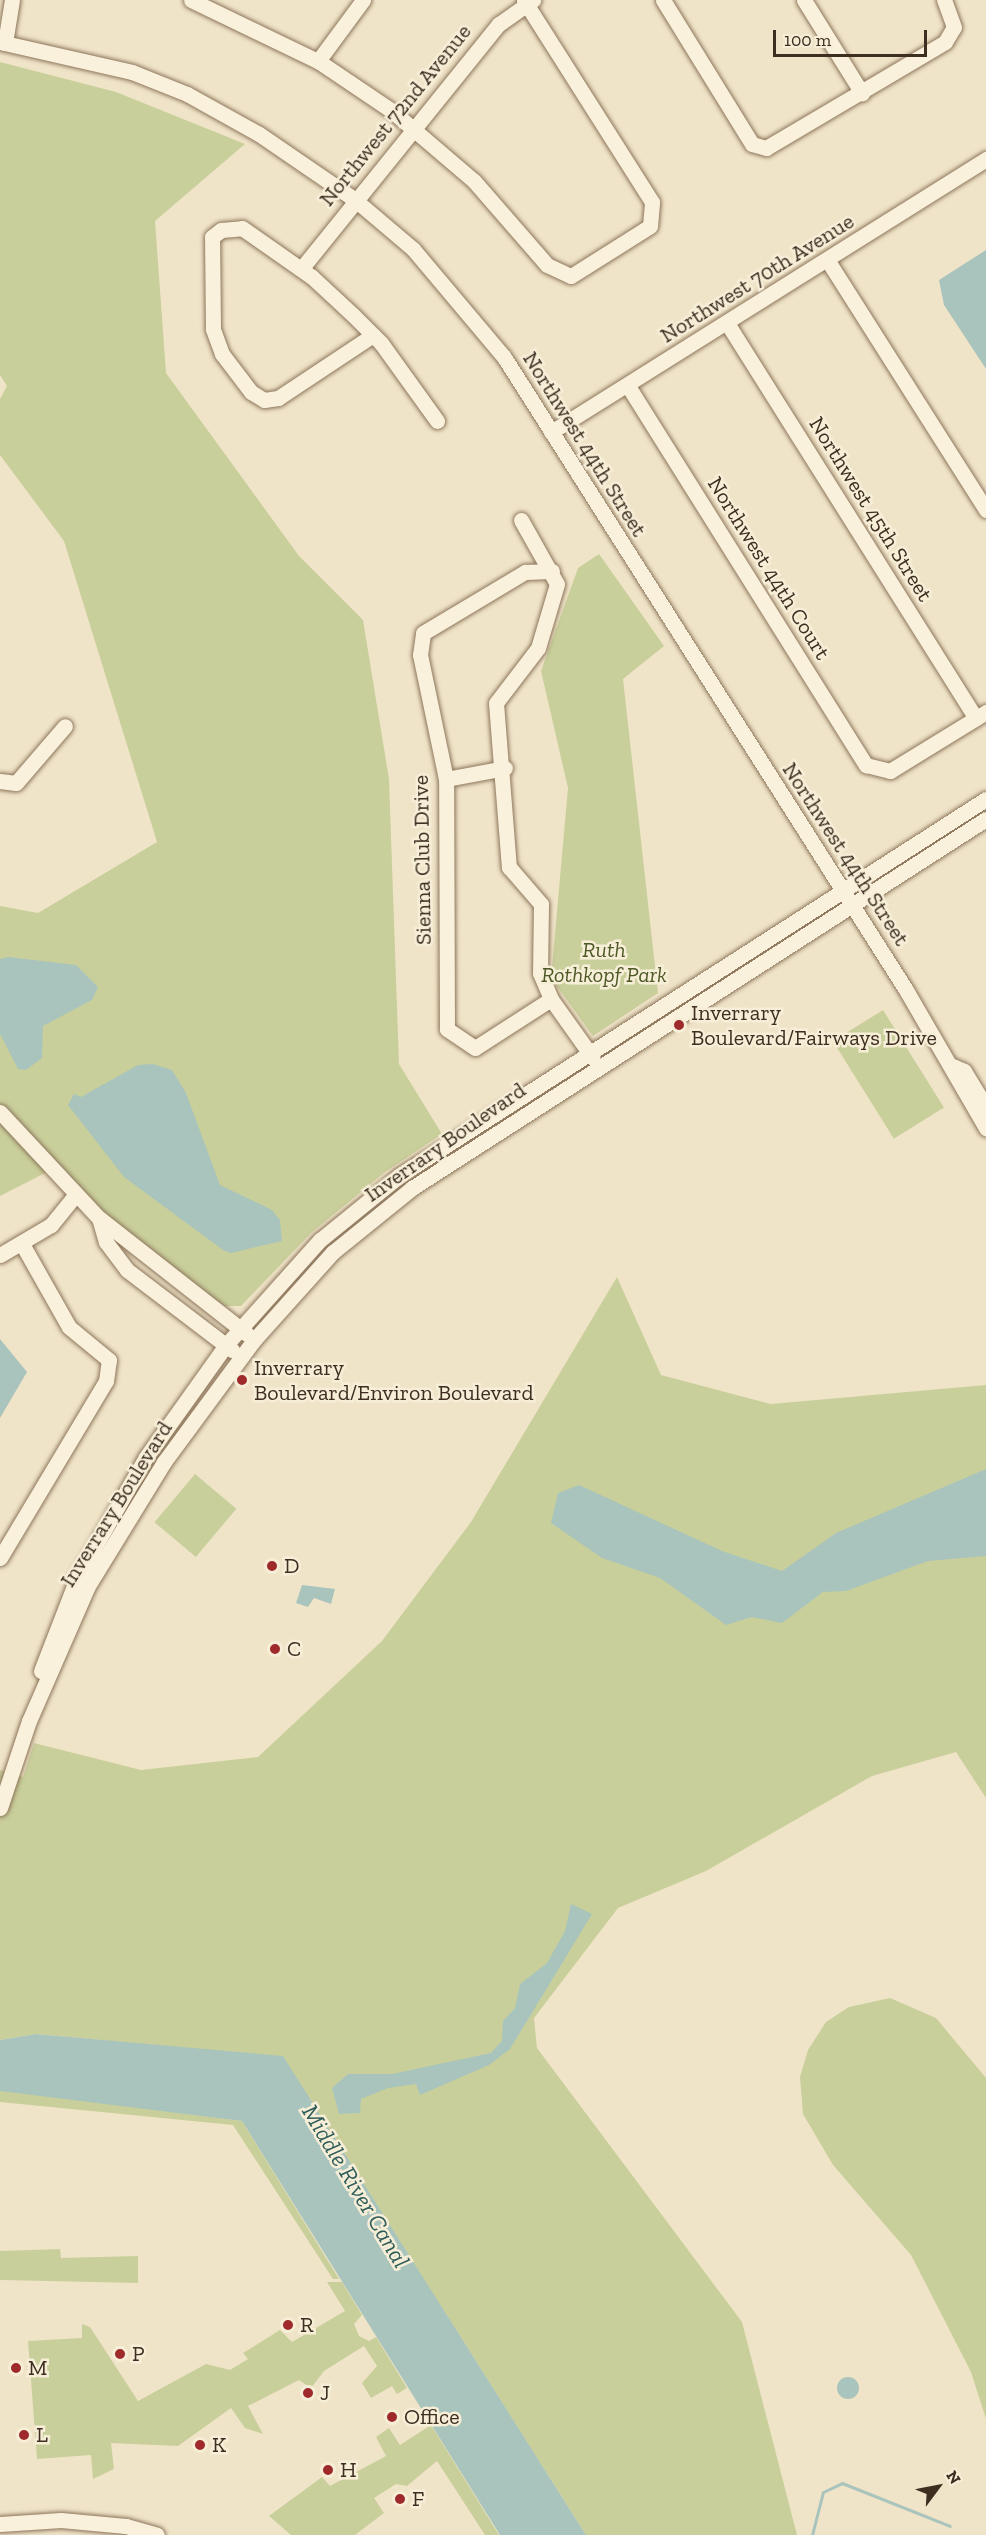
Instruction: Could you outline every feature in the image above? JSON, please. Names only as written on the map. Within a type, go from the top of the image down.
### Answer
[{"type":"street","name":"Northwest 44th Street","points":[[12,0],[3,43],[132,72],[187,94],[259,134],[354,199],[412,249],[462,303],[551,432],[852,905],[954,1066],[986,1128]]},
{"type":"street","points":[[191,0],[208,4],[318,61],[413,127],[474,181],[547,265],[562,275],[571,276],[638,235],[654,216],[652,202],[528,1]]},
{"type":"street","points":[[318,61],[363,0]]},
{"type":"street","points":[[663,0],[752,144],[766,148],[945,42],[954,27],[944,0]]},
{"type":"street","points":[[804,0],[862,93]]},
{"type":"street","name":"Northwest 72nd Avenue","points":[[301,269],[354,199],[499,24],[528,1]]},
{"type":"street","name":"Northwest 70th Avenue","points":[[551,432],[828,261],[986,159]]},
{"type":"street","points":[[373,335],[278,398],[264,400],[250,392],[222,354],[213,329],[208,257],[212,237],[221,230],[252,232],[301,269],[373,335],[437,421]]},
{"type":"street","points":[[828,261],[986,510]]},
{"type":"street","name":"Northwest 45th Street","points":[[727,323],[981,715]]},
{"type":"street","name":"Northwest 44th Court","points":[[628,386],[866,765],[890,771],[981,715]]},
{"type":"street","points":[[521,520],[552,571],[556,584],[538,648],[496,703],[505,768],[509,867],[541,904],[540,973],[551,999],[598,1065]]},
{"type":"street","name":"Sienna Club Drive","points":[[551,999],[482,1045],[465,1044],[447,1029],[446,779],[420,655],[423,633],[525,572],[552,571]]},
{"type":"street","points":[[0,781],[16,783],[65,726]]},
{"type":"street","points":[[446,779],[505,768]]},
{"type":"street","name":"Inverrary Boulevard","points":[[0,1777],[77,1578],[146,1458],[240,1328],[320,1240],[400,1174],[588,1051],[986,799]]},
{"type":"street","name":"Inverrary Boulevard","points":[[0,1808],[29,1721],[88,1586],[164,1462],[254,1340],[333,1252],[412,1188],[598,1065],[986,819]]},
{"type":"street","name":"Northwest 44th Street","points":[[954,1066],[964,1071],[986,1107]]},
{"type":"street","points":[[0,1113],[99,1218],[254,1340]]},
{"type":"street","points":[[0,1255],[51,1225],[75,1195]]},
{"type":"street","points":[[99,1218],[106,1242],[127,1270],[242,1357]]},
{"type":"street","points":[[0,1558],[106,1381],[109,1360],[69,1327],[22,1244]]},
{"type":"street","points":[[0,2524],[61,2520],[126,2526],[157,2535]]},
{"type":"green space","points":[[0,62],[116,92],[245,144],[155,221],[166,373],[299,556],[363,620],[389,779],[399,1064],[442,1134],[385,1172],[311,1233],[241,1306],[225,1306],[166,1267],[51,1170],[0,1196],[0,906],[38,913],[157,842],[64,541],[0,455],[0,399],[7,386],[0,375]]},
{"type":"green space","name":"Ruth Rothkopf Park","points":[[599,554],[664,646],[623,679],[658,993],[593,1036],[551,978],[568,788],[541,671],[578,568]]},
{"type":"green space","points":[[883,1010],[944,1108],[894,1139],[833,1041]]},
{"type":"green space","points":[[617,1277],[661,1375],[771,1404],[986,1385],[986,1798],[956,1752],[872,1776],[706,1871],[618,1908],[534,2018],[537,2048],[742,2322],[797,2535],[586,2535],[283,2057],[36,2034],[0,2040],[0,1770],[23,1777],[34,1743],[141,1770],[258,1757],[382,1641],[471,1522]]},
{"type":"green space","points":[[195,1474],[236,1509],[196,1557],[155,1522]]},
{"type":"green space","points":[[890,1998],[936,2018],[986,2078],[986,2419],[971,2372],[911,2255],[833,2165],[803,2114],[800,2077],[808,2050],[826,2022],[849,2007]]},
{"type":"green space","points":[[0,2088],[242,2121],[339,2279],[333,2279],[233,2125],[0,2102]]},
{"type":"green space","points":[[60,2249],[61,2258],[138,2256],[138,2283],[0,2280],[0,2251]]},
{"type":"green space","points":[[327,2282],[342,2282],[362,2315],[354,2324],[359,2336],[369,2341],[376,2337],[407,2388],[397,2394],[392,2386],[371,2398],[362,2383],[377,2366],[364,2346],[324,2371],[311,2388],[299,2380],[248,2406],[263,2434],[245,2428],[231,2408],[178,2446],[111,2443],[114,2469],[93,2479],[91,2455],[37,2459],[28,2341],[82,2338],[82,2324],[90,2327],[138,2401],[206,2364],[230,2370],[248,2359],[243,2353],[280,2330],[292,2342],[345,2311]]},
{"type":"green space","points":[[431,2425],[499,2535],[485,2535],[437,2461],[407,2486],[396,2484],[374,2498],[384,2513],[355,2535],[291,2535],[269,2516],[322,2477],[330,2486],[386,2456],[376,2437],[389,2428],[400,2445]]},
{"type":"water","points":[[986,250],[986,369],[944,305],[939,280]]},
{"type":"water","points":[[8,957],[76,965],[98,987],[92,1000],[43,1026],[42,1058],[26,1070],[18,1069],[0,1034],[0,959]]},
{"type":"water","points":[[153,1064],[172,1070],[186,1093],[220,1185],[272,1210],[280,1220],[282,1241],[231,1253],[223,1250],[124,1177],[68,1105],[74,1094],[81,1097],[138,1065]]},
{"type":"water","points":[[0,1339],[27,1372],[0,1418]]},
{"type":"water","points":[[986,1469],[986,1556],[928,1561],[846,1591],[823,1592],[782,1623],[752,1617],[726,1625],[660,1578],[602,1558],[551,1523],[558,1493],[579,1485],[722,1551],[782,1571],[836,1533]]},
{"type":"water","points":[[302,1585],[335,1589],[331,1604],[314,1598],[308,1607],[296,1603]]},
{"type":"water","points":[[571,1904],[592,1914],[510,2049],[489,2065],[420,2095],[416,2084],[388,2088],[361,2099],[360,2113],[339,2114],[332,2088],[348,2074],[392,2074],[491,2053],[502,2041],[503,2021],[515,2008],[520,1984],[547,1963],[565,1931]]},
{"type":"water","name":"Middle River Canal","points":[[36,2034],[283,2056],[586,2535],[500,2535],[242,2121],[0,2091],[0,2040]]},
{"type":"water","points":[[848,2377],[856,2380],[859,2388],[856,2396],[848,2399],[840,2396],[837,2388],[840,2380]]},
{"type":"waterway","points":[[812,2535],[823,2492],[842,2483],[950,2526]]},
{"type":"place","name":"Inverrary Boulevard/Fairways Drive","points":[[679,1025]]},
{"type":"place","name":"Inverrary Boulevard/Environ Boulevard","points":[[242,1380]]},
{"type":"place","name":"D","points":[[272,1566]]},
{"type":"place","name":"C","points":[[275,1649]]},
{"type":"place","name":"R","points":[[288,2325]]},
{"type":"place","name":"P","points":[[120,2354]]},
{"type":"place","name":"M","points":[[16,2368]]},
{"type":"place","name":"J","points":[[308,2393]]},
{"type":"place","name":"Office","points":[[392,2417]]},
{"type":"place","name":"L","points":[[24,2435]]},
{"type":"place","name":"K","points":[[200,2445]]},
{"type":"place","name":"H","points":[[328,2470]]},
{"type":"place","name":"F","points":[[400,2499]]}]
